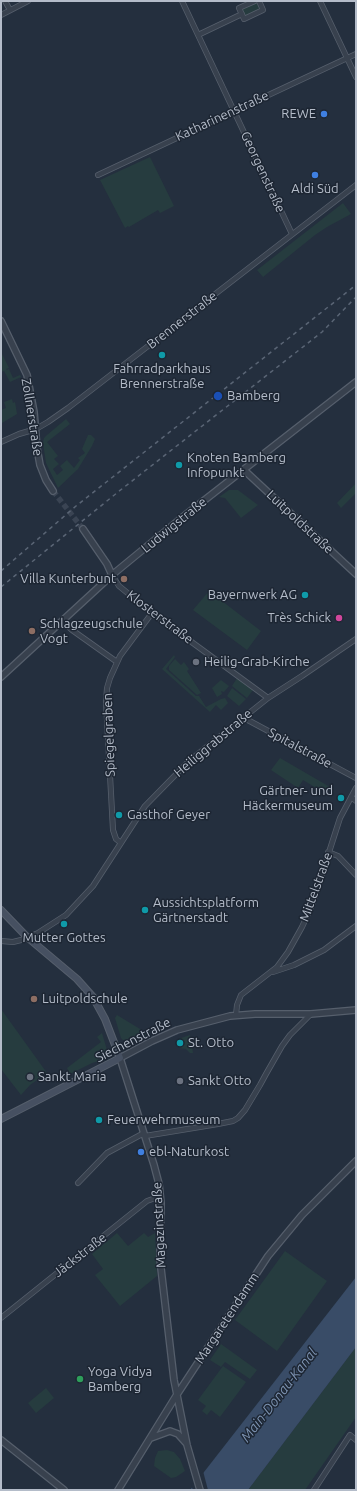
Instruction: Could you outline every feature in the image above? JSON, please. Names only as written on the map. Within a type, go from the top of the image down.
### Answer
[{"type":"main road","points":[[1,910],[27,937],[77,979],[94,998],[105,1019],[120,1058]]},
{"type":"main road","name":"Siechenstraße","points":[[1,1119],[120,1058]]},
{"type":"street","points":[[5,1],[10,10]]},
{"type":"street","points":[[1,15],[28,1]]},
{"type":"street","name":"Georgenstraße","points":[[182,1],[292,234]]},
{"type":"street","points":[[255,1],[239,8],[244,19],[263,10],[259,1]]},
{"type":"street","points":[[320,1],[356,76]]},
{"type":"street","points":[[198,35],[242,14]]},
{"type":"street","name":"Katharinenstraße","points":[[98,175],[356,54]]},
{"type":"street","name":"Brennerstraße","points":[[1,442],[18,434],[36,429],[68,408],[356,185]]},
{"type":"street","name":"Zollnerstraße","points":[[1,321],[27,375],[36,429],[40,466],[53,491]]},
{"type":"street","name":"Ludwigstraße","points":[[1,677],[112,575],[356,382]]},
{"type":"street","name":"Luitpoldstraße","points":[[244,470],[356,574]]},
{"type":"street","points":[[83,529],[107,564],[112,575]]},
{"type":"street","name":"Klosterstraße","points":[[112,575],[120,586],[152,613],[266,695],[268,698]]},
{"type":"street","name":"Spiegelgraben","points":[[121,843],[116,839],[113,830],[106,702],[107,688],[117,662],[152,613]]},
{"type":"street","points":[[62,621],[72,630],[117,662]]},
{"type":"street","name":"Heiliggrabstraße","points":[[1,941],[16,942],[38,933],[64,917],[93,886],[145,806],[175,774],[202,750],[268,698],[356,639]]},
{"type":"street","name":"Spitalstraße","points":[[244,718],[356,778]]},
{"type":"street","name":"Mittelstraße","points":[[236,1015],[237,1005],[241,995],[277,967],[288,952],[306,918],[312,905],[340,818],[356,788]]},
{"type":"street","points":[[351,797],[356,801]]},
{"type":"street","points":[[328,852],[338,856],[356,876]]},
{"type":"street","points":[[271,972],[294,965],[324,950],[356,926]]},
{"type":"street","name":"Siechenstraße","points":[[120,1058],[145,1044],[176,1030],[236,1015],[311,1014],[356,1010]]},
{"type":"street","points":[[78,1183],[107,1153],[145,1135],[218,1124],[233,1121],[238,1118],[260,1085],[282,1046],[311,1014]]},
{"type":"street","name":"Magazinstraße","points":[[120,1058],[145,1135],[161,1196],[160,1260],[176,1396],[200,1490]]},
{"type":"street","name":"Margaretendamm","points":[[118,1490],[176,1396],[268,1256],[302,1215],[356,1161]]},
{"type":"street","name":"Jäckstraße","points":[[1,1318],[147,1201],[161,1196]]},
{"type":"street","points":[[151,1438],[170,1431],[178,1434],[188,1447]]},
{"type":"street","points":[[314,1490],[354,1437]]},
{"type":"street","points":[[1,1440],[64,1490]]},
{"type":"green space","points":[[256,3],[260,7],[259,10],[246,16],[243,14],[243,9]]},
{"type":"green space","points":[[150,157],[174,206],[160,213],[158,210],[125,228],[100,180]]},
{"type":"green space","points":[[343,203],[351,214],[315,235],[263,277],[257,270]]},
{"type":"green space","points":[[1,352],[9,368],[6,369],[9,369],[13,378],[20,375],[21,377],[10,382],[4,371],[1,372]]},
{"type":"green space","points":[[12,399],[13,403],[15,402],[17,414],[2,423],[1,410],[6,408],[4,402]]},
{"type":"green space","points":[[66,419],[70,424],[47,442],[58,456],[54,459],[59,464],[53,469],[57,475],[63,470],[60,466],[67,460],[74,468],[80,460],[78,458],[85,453],[82,449],[88,435],[91,435],[95,439],[78,469],[58,488],[46,463],[43,443],[44,438]]},
{"type":"green space","points":[[356,483],[356,493],[341,508],[337,503]]},
{"type":"green space","points":[[229,490],[238,490],[258,505],[241,518],[225,498],[219,497]]},
{"type":"green space","points":[[209,591],[261,631],[247,650],[193,610]]},
{"type":"green space","points":[[174,655],[175,657],[166,669],[196,696],[199,696],[206,707],[225,698],[228,703],[221,710],[216,705],[210,712],[162,669]]},
{"type":"green space","points":[[175,659],[181,665],[184,662],[189,669],[187,671],[201,693],[197,695],[169,670],[169,666]]},
{"type":"green space","points":[[237,678],[253,690],[247,698],[232,686]]},
{"type":"green space","points":[[221,680],[229,686],[224,692],[221,691],[222,694],[217,697],[212,688]]},
{"type":"green space","points":[[232,688],[246,699],[239,706],[227,696]]},
{"type":"green space","points":[[280,758],[330,787],[326,794],[303,780],[298,788],[271,770]]},
{"type":"green space","points":[[1,1009],[47,1073],[30,1085],[21,1095],[1,1069]]},
{"type":"green space","points":[[117,1015],[145,1032],[150,1030],[151,1032],[137,1040],[123,1040],[115,1018]]},
{"type":"green space","points":[[102,1033],[107,1050],[105,1057],[102,1060],[92,1063],[70,1074],[67,1068],[101,1042],[97,1037]]},
{"type":"green space","points":[[190,1035],[193,1053],[190,1053],[186,1049],[179,1048],[178,1039]]},
{"type":"green space","points":[[117,1233],[128,1246],[144,1233],[148,1237],[155,1233],[157,1276],[120,1306],[95,1275],[103,1269],[92,1254]]},
{"type":"green space","points":[[285,1251],[327,1281],[277,1351],[235,1320]]},
{"type":"green space","points":[[221,1344],[257,1370],[250,1379],[225,1362],[221,1367],[210,1360]]},
{"type":"green space","points":[[356,1347],[356,1417],[305,1490],[248,1490]]},
{"type":"green space","points":[[223,1366],[246,1382],[220,1417],[211,1410],[207,1415],[202,1411],[206,1406],[198,1400]]},
{"type":"green space","points":[[46,1388],[54,1398],[36,1413],[28,1403]]},
{"type":"green space","points":[[167,1450],[174,1452],[180,1459],[185,1471],[176,1477],[171,1478],[154,1466],[158,1451]]},
{"type":"water","name":"Main-Donau-Kanal","points":[[356,1277],[356,1347],[248,1490],[190,1490]]},
{"type":"pier","points":[[203,1471],[208,1490],[193,1490],[191,1485]]},
{"type":"tunnel","points":[[53,491],[83,529]]},
{"type":"railway","points":[[1,571],[76,506],[356,285]]},
{"type":"railway","points":[[1,587],[118,492],[322,332],[356,297]]},
{"type":"place","name":"REWE","points":[[324,114]]},
{"type":"place","name":"Aldi Süd","points":[[315,175]]},
{"type":"place","name":"Fahrradparkhaus Brennerstraße","points":[[162,355]]},
{"type":"place","name":"Bamberg","points":[[218,396]]},
{"type":"place","name":"Knoten Bamberg Infopunkt","points":[[179,465]]},
{"type":"place","name":"Villa Kunterbunt","points":[[124,579]]},
{"type":"place","name":"Bayernwerk AG","points":[[305,595]]},
{"type":"place","name":"Très Schick","points":[[339,618]]},
{"type":"place","name":"Schlagzeugschule Vogt","points":[[32,631]]},
{"type":"place","name":"Heilig-Grab-Kirche","points":[[196,662]]},
{"type":"place","name":"Gärtner- und Häckermuseum","points":[[341,798]]},
{"type":"place","name":"Gasthof Geyer","points":[[119,815]]},
{"type":"place","name":"Aussichtsplatform Gärtnerstadt","points":[[145,910]]},
{"type":"place","name":"Mutter Gottes","points":[[64,924]]},
{"type":"place","name":"Luitpoldschule","points":[[34,999]]},
{"type":"place","name":"St. Otto","points":[[180,1043]]},
{"type":"place","name":"Sankt Maria","points":[[30,1077]]},
{"type":"place","name":"Sankt Otto","points":[[180,1081]]},
{"type":"place","name":"Feuerwehrmuseum","points":[[99,1120]]},
{"type":"place","name":"ebl-Naturkost","points":[[141,1152]]},
{"type":"place","name":"Yoga Vidya Bamberg","points":[[80,1379]]}]
